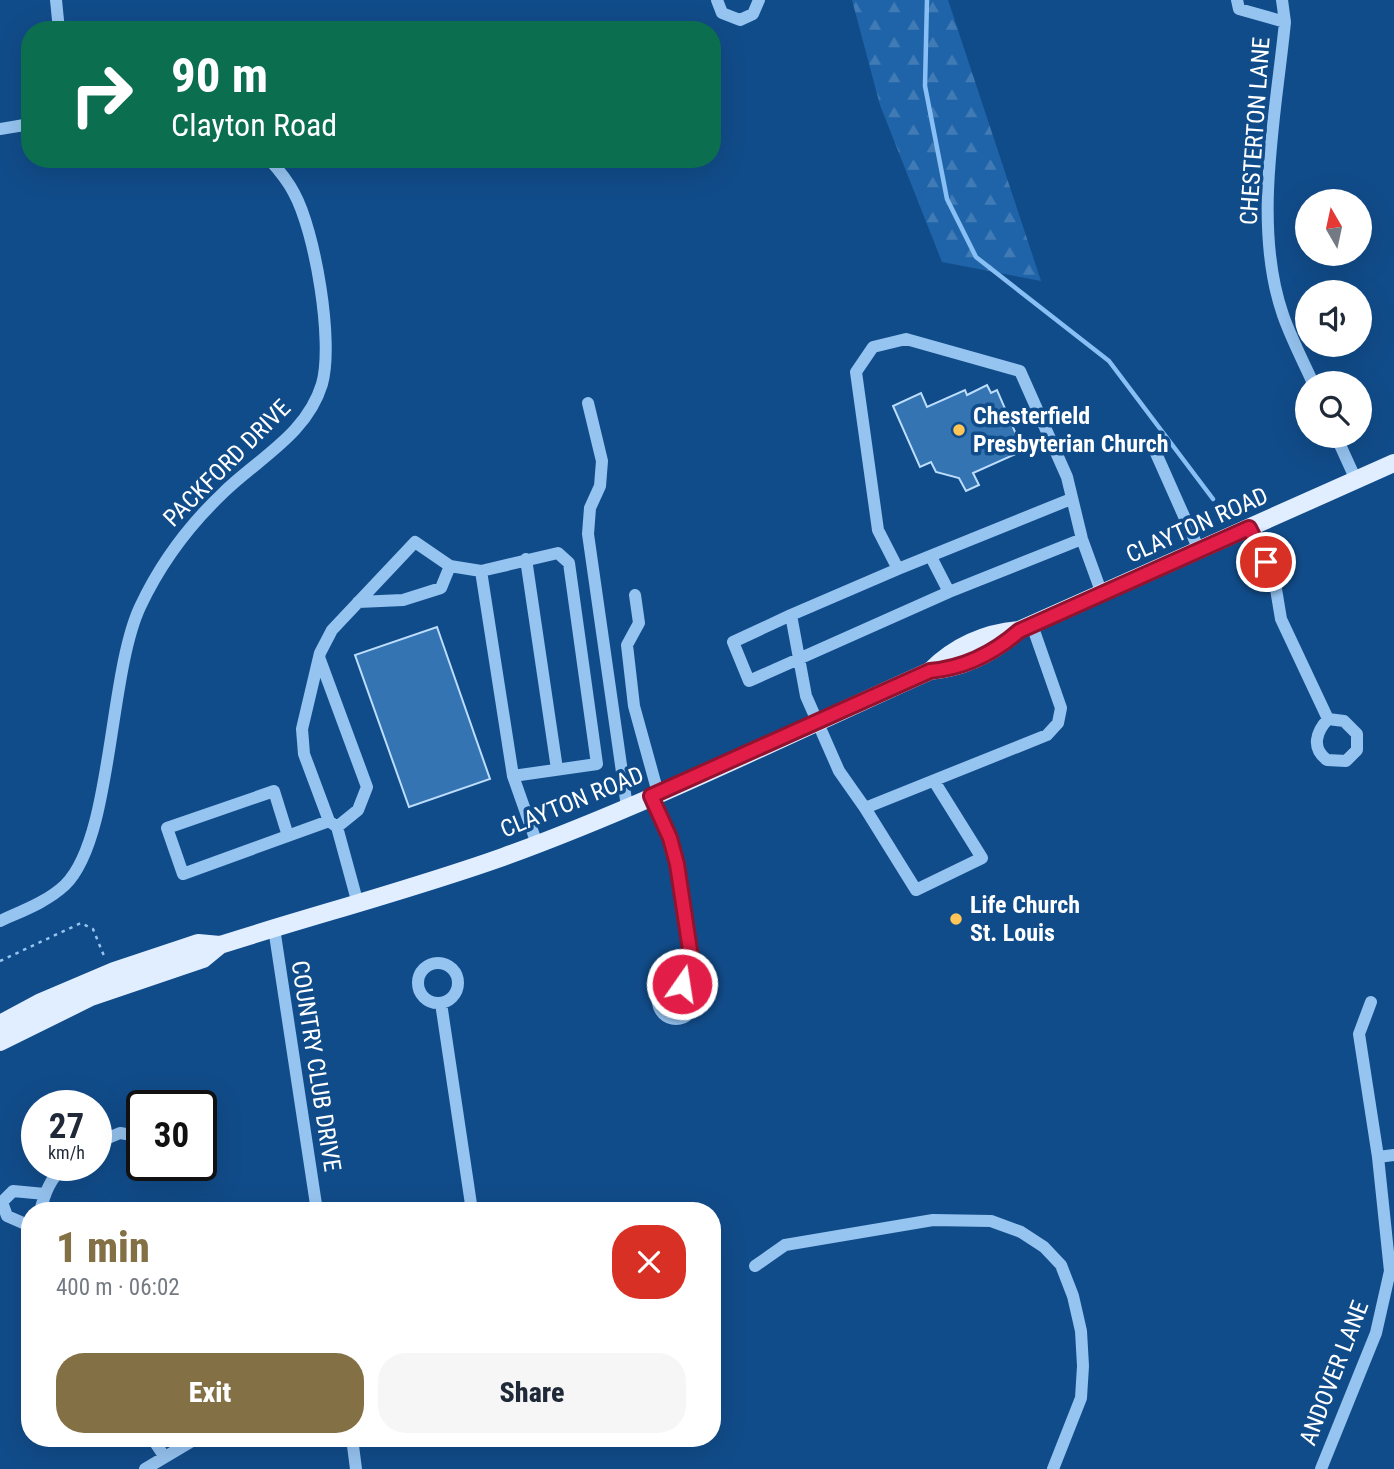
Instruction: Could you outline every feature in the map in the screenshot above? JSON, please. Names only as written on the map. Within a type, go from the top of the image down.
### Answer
[{"type":"main road","name":"CLAYTON ROAD","points":[[0,1042],[91,997],[202,959],[220,945],[358,904],[537,844],[627,807],[930,671],[953,669],[1001,647],[1025,628],[1394,463]]},
{"type":"main road","name":"CLAYTON ROAD","points":[[0,1024],[65,990],[114,971],[198,943],[220,945]]},
{"type":"street","points":[[56,0],[58,21]]},
{"type":"street","points":[[717,0],[722,13],[740,20],[753,14],[759,0]]},
{"type":"street","points":[[1237,0],[1239,9],[1285,22]]},
{"type":"street","name":"CHESTERTON LANE","points":[[1282,0],[1285,22],[1269,193],[1269,250],[1282,314],[1308,371]]},
{"type":"street","points":[[0,129],[21,126]]},
{"type":"street","name":"PACKFORD DRIVE","points":[[0,920],[39,904],[65,885],[85,854],[100,796],[122,668],[139,610],[158,571],[197,518],[295,430],[313,405],[322,383],[327,351],[308,225],[294,191],[276,168]]},
{"type":"street","points":[[898,569],[878,530],[856,372],[873,347],[906,340],[1020,371],[1067,477],[1082,539],[1102,594]]},
{"type":"street","points":[[588,403],[602,461],[600,486],[590,508],[588,534],[627,807]]},
{"type":"street","points":[[1151,442],[1199,550]]},
{"type":"street","points":[[1341,448],[1356,480]]},
{"type":"street","points":[[1071,499],[898,569],[733,642],[749,681],[949,592],[1082,539]]},
{"type":"street","points":[[1249,528],[1274,577],[1281,619],[1328,719]]},
{"type":"street","points":[[358,904],[333,824],[304,754],[302,729],[319,657],[332,630],[415,542],[450,566],[481,571],[558,553],[569,563],[597,764],[513,776]]},
{"type":"street","points":[[931,557],[949,592]]},
{"type":"street","points":[[526,559],[556,769]]},
{"type":"street","points":[[358,602],[403,600],[442,588],[450,566]]},
{"type":"street","points":[[481,571],[513,776],[537,844]]},
{"type":"street","points":[[635,595],[639,623],[627,645],[634,706],[655,794],[677,864],[691,957],[682,984]]},
{"type":"street","points":[[791,615],[806,696],[839,771],[916,890],[982,858],[933,781]]},
{"type":"street","points":[[865,808],[1047,735],[1058,723],[1061,708],[1025,628]]},
{"type":"street","points":[[288,836],[274,791],[167,828],[183,874],[288,836],[333,824],[358,810],[367,787],[319,657]]},
{"type":"street","name":"COUNTRY CLUB DRIVE","points":[[274,928],[316,1202]]},
{"type":"street","name":"ANDOVER LANE","points":[[1321,1469],[1376,1333],[1387,1291],[1390,1250],[1359,1034],[1371,1002]]},
{"type":"street","points":[[441,1003],[471,1202]]},
{"type":"street","points":[[1378,1157],[1394,1155]]},
{"type":"street","points":[[42,1202],[51,1181]]},
{"type":"street","points":[[21,1222],[7,1216],[2,1208],[5,1197],[18,1190],[44,1194]]},
{"type":"street","points":[[755,1266],[785,1245],[933,1220],[991,1221],[1021,1232],[1044,1247],[1061,1265],[1073,1296],[1081,1331],[1083,1366],[1081,1398],[1053,1469]]},
{"type":"street","points":[[158,1447],[164,1456]]},
{"type":"street","points":[[145,1469],[180,1447]]},
{"type":"street","points":[[353,1447],[356,1469]]},
{"type":"path","points":[[0,961],[81,923],[88,924],[93,929],[106,960]]},
{"type":"green space","points":[[852,0],[948,0],[1041,281],[942,262],[880,105]]},
{"type":"building","name":"Chesterfield Presbyterian Church","points":[[987,385],[991,393],[997,390],[1019,441],[1013,443],[1018,453],[973,473],[979,485],[966,491],[959,478],[936,472],[931,462],[920,467],[893,406],[921,393],[927,407],[965,390],[967,395]]},
{"type":"building","points":[[437,627],[490,779],[409,807],[355,655]]},
{"type":"waterway","points":[[927,0],[925,86],[947,199],[976,257],[1109,361],[1213,499]]},
{"type":"place","name":"Chesterfield Presbyterian Church","points":[[959,430]]},
{"type":"place","name":"Life Church St. Louis","points":[[956,919]]},
{"type":"route","points":[[682,984],[691,957],[677,864],[670,838],[651,796],[930,671],[953,669],[1001,647],[1019,631],[1249,528],[1266,562]]}]
